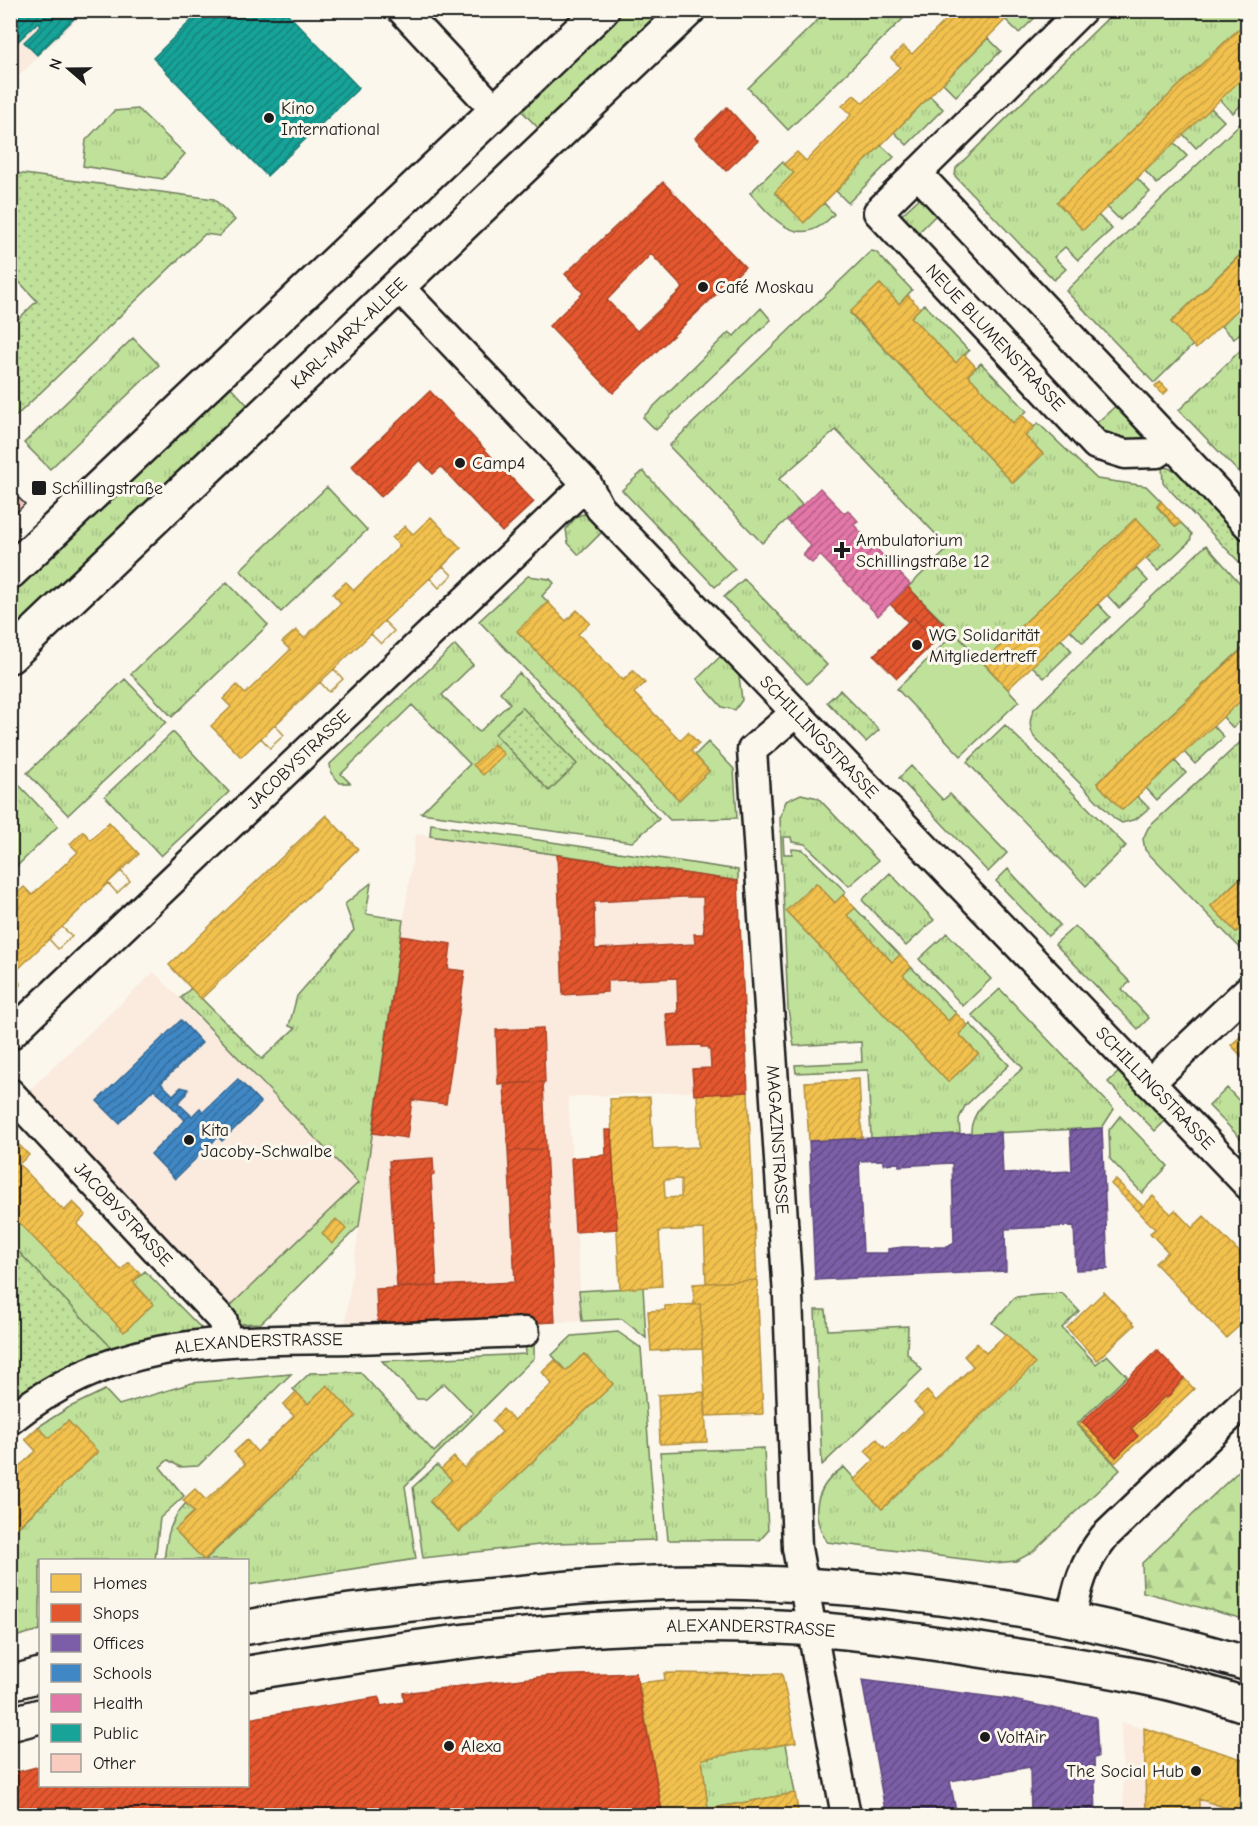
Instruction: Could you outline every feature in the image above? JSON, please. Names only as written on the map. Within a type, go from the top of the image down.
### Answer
[{"type":"main road","points":[[10,572],[602,10]]},
{"type":"main road","name":"KARL-MARX-ALLEE","points":[[10,656],[688,10]]},
{"type":"main road","points":[[249,1627],[383,1607],[615,1586],[717,1582],[804,1585],[976,1603],[1071,1620],[1192,1647],[1248,1664]]},
{"type":"main road","name":"ALEXANDERSTRASSE","points":[[249,1673],[400,1648],[554,1632],[643,1627],[752,1626],[813,1630],[959,1646],[1125,1672],[1213,1694],[1248,1706]]},
{"type":"main road","points":[[10,1683],[39,1675]]},
{"type":"main road","points":[[10,1724],[39,1716]]},
{"type":"street","points":[[402,10],[496,111]]},
{"type":"street","name":"NEUE BLUMENSTRASSE","points":[[1082,10],[878,212],[1096,445],[1125,454],[1158,453],[1171,442]]},
{"type":"street","points":[[917,173],[1248,525]]},
{"type":"street","name":"SCHILLINGSTRASSE","points":[[398,286],[587,484],[600,508],[794,714],[1248,1185]]},
{"type":"street","name":"JACOBYSTRASSE","points":[[10,1035],[587,484]]},
{"type":"street","name":"MAGAZINSTRASSE","points":[[794,714],[752,750],[788,1296],[796,1539],[804,1585]]},
{"type":"street","points":[[1150,1083],[1248,990]]},
{"type":"street","name":"JACOBYSTRASSE","points":[[10,1093],[223,1321],[226,1342]]},
{"type":"street","name":"ALEXANDERSTRASSE","points":[[10,1420],[41,1395],[78,1375],[120,1359],[212,1341],[525,1332]]},
{"type":"street","points":[[1071,1620],[1078,1580],[1089,1557],[1104,1537],[1248,1399]]},
{"type":"street","points":[[804,1585],[846,1815]]},
{"type":"shaded area","points":[[11,11],[86,11],[11,83]]},
{"type":"shaded area","points":[[416,834],[738,881],[748,1089],[568,1097],[582,1321],[344,1331]]},
{"type":"shaded area","name":"Kita Jacoby-Schwalbe","points":[[154,972],[358,1183],[223,1313],[22,1097]]},
{"type":"shaded area","name":"The Social Hub","points":[[1121,1722],[1247,1761],[1247,1815],[1124,1815]]},
{"type":"green space","points":[[621,11],[667,11],[541,131],[519,108]]},
{"type":"green space","points":[[827,11],[911,11],[788,130],[748,88]]},
{"type":"green space","points":[[1015,11],[1042,11],[1019,33],[1006,20]]},
{"type":"green space","points":[[1115,11],[1247,11],[1247,25],[1245,23],[1057,202],[1083,230],[1098,215],[1112,229],[1078,260],[1065,247],[1054,257],[1066,269],[1054,280],[955,176],[956,168]]},
{"type":"green space","points":[[988,38],[1001,51],[956,96],[943,83]]},
{"type":"green space","points":[[1247,73],[1247,99],[1233,113],[1219,99]]},
{"type":"green space","points":[[930,96],[943,109],[907,145],[894,132]]},
{"type":"green space","points":[[1211,108],[1224,121],[1196,148],[1183,134]]},
{"type":"green space","points":[[138,109],[185,154],[163,179],[83,166],[86,140],[114,111]]},
{"type":"green space","points":[[1247,117],[1247,248],[1171,322],[1193,345],[1154,383],[1066,291]]},
{"type":"green space","points":[[1174,143],[1187,156],[1157,184],[1145,171]]},
{"type":"green space","points":[[881,145],[894,157],[848,203],[836,191]]},
{"type":"green space","points":[[782,162],[794,173],[775,193],[804,222],[824,203],[834,214],[822,225],[810,231],[789,228],[779,222],[750,193]]},
{"type":"green space","points":[[16,173],[214,199],[235,220],[219,236],[205,234],[11,421],[11,326],[37,301],[11,273],[11,185]]},
{"type":"green space","points":[[1137,178],[1150,192],[1120,220],[1107,207]]},
{"type":"green space","points":[[924,194],[940,211],[913,238],[896,220]]},
{"type":"green space","points":[[871,251],[876,252],[912,290],[899,304],[880,284],[850,313],[1013,483],[1043,454],[1025,436],[1038,423],[1097,479],[1146,486],[1161,501],[1157,507],[1176,527],[1181,523],[1192,534],[1190,541],[1158,571],[1146,559],[1161,544],[1136,518],[983,662],[908,587],[949,548],[836,430],[779,479],[802,505],[762,543],[669,446]]},
{"type":"green space","points":[[1247,300],[1247,326],[1234,339],[1221,326]]},
{"type":"green space","points":[[924,304],[969,351],[956,363],[911,317]]},
{"type":"green space","points":[[761,308],[771,320],[656,430],[643,417],[729,332],[734,336]]},
{"type":"green space","points":[[133,338],[159,365],[50,469],[24,443]]},
{"type":"green space","points":[[1247,344],[1247,481],[1179,410]]},
{"type":"green space","points":[[981,363],[1027,411],[1013,423],[968,375]]},
{"type":"green space","points":[[229,385],[251,409],[11,636],[11,591]]},
{"type":"green space","points":[[1121,401],[1150,440],[1119,443],[1091,428]]},
{"type":"green space","points":[[1162,466],[1183,473],[1247,537],[1247,555],[1240,563],[1163,483]]},
{"type":"green space","points":[[643,471],[735,569],[715,587],[622,490]]},
{"type":"green space","points":[[327,487],[367,530],[281,612],[240,570]]},
{"type":"green space","points":[[590,515],[606,528],[579,555],[568,543],[566,529],[577,516]]},
{"type":"green space","points":[[1206,545],[1247,591],[1247,644],[1097,783],[1122,810],[1137,796],[1149,808],[1136,819],[1122,823],[1115,819],[1034,737],[1030,726],[1031,716],[1034,709]]},
{"type":"green space","points":[[1136,568],[1148,581],[1119,608],[1107,595]]},
{"type":"green space","points":[[528,576],[550,579],[554,583],[542,596],[548,602],[518,632],[679,800],[709,771],[695,755],[708,742],[734,769],[737,818],[670,820],[479,621]]},
{"type":"green space","points":[[744,579],[827,665],[807,684],[724,597]]},
{"type":"green space","points":[[227,582],[268,625],[172,717],[131,674]]},
{"type":"green space","points":[[1098,604],[1110,617],[1083,643],[1070,630]]},
{"type":"green space","points":[[955,633],[1019,701],[961,756],[897,689]]},
{"type":"green space","points":[[1061,639],[1072,651],[1044,678],[1032,666]]},
{"type":"green space","points":[[455,645],[473,665],[442,695],[479,732],[510,703],[500,692],[519,673],[659,819],[632,842],[421,813],[470,764],[412,705],[341,774],[350,783],[340,783],[331,773],[330,764]]},
{"type":"green space","points":[[724,653],[738,668],[742,700],[735,710],[722,707],[697,679]]},
{"type":"green space","points":[[125,679],[166,722],[68,815],[27,773]]},
{"type":"green space","points":[[840,690],[879,730],[866,742],[827,702]]},
{"type":"green space","points":[[1247,694],[1247,714],[1233,728],[1223,717]]},
{"type":"green space","points":[[522,707],[577,764],[549,791],[495,734]]},
{"type":"green space","points":[[1005,725],[1126,846],[1086,886],[967,762]]},
{"type":"green space","points":[[1213,725],[1224,737],[1195,764],[1184,752]]},
{"type":"green space","points":[[173,732],[229,792],[161,856],[105,796]]},
{"type":"green space","points":[[1247,736],[1247,871],[1211,906],[1236,932],[1247,921],[1247,949],[1244,952],[1145,850],[1143,839],[1148,828]]},
{"type":"green space","points":[[1175,761],[1186,773],[1157,800],[1146,788]]},
{"type":"green space","points":[[911,766],[943,800],[950,794],[1007,853],[988,872],[899,778]]},
{"type":"green space","points":[[16,782],[58,826],[11,872],[11,787]]},
{"type":"green space","points":[[801,794],[818,798],[878,861],[849,886],[805,844],[792,842],[791,837],[783,837],[784,854],[792,854],[792,849],[803,850],[846,892],[835,903],[816,883],[786,911],[948,1082],[978,1054],[959,1034],[970,1024],[1009,1065],[965,1106],[959,1119],[960,1134],[871,1138],[868,1070],[796,1073],[795,1065],[862,1062],[861,1042],[794,1046],[788,1009],[780,818],[786,801]]},
{"type":"green space","points":[[431,824],[738,870],[738,881],[430,836]]},
{"type":"green space","points":[[1008,869],[1060,925],[1048,936],[996,881]]},
{"type":"green space","points":[[890,873],[934,920],[906,946],[862,900]]},
{"type":"green space","points":[[371,883],[366,914],[403,920],[359,1226],[261,1323],[237,1324],[223,1313],[358,1183],[181,998],[191,988],[262,1059],[295,1028],[289,1026],[297,996],[354,930],[345,904]]},
{"type":"green space","points":[[855,908],[900,955],[892,962],[847,915]]},
{"type":"green space","points":[[1075,926],[1130,982],[1122,989],[1149,1018],[1138,1029],[1055,944]]},
{"type":"green space","points":[[947,933],[991,979],[963,1006],[919,959]]},
{"type":"green space","points":[[911,967],[956,1013],[948,1021],[903,975]]},
{"type":"green space","points":[[1000,989],[1114,1109],[1102,1128],[971,1134],[972,1124],[982,1106],[1023,1068],[972,1015]]},
{"type":"green space","points":[[1122,1069],[1169,1117],[1155,1131],[1108,1082]]},
{"type":"green space","points":[[1227,1088],[1247,1109],[1247,1145],[1209,1106]]},
{"type":"green space","points":[[1120,1116],[1168,1166],[1142,1193],[1110,1159],[1109,1130]]},
{"type":"green space","points":[[10,1213],[125,1331],[153,1304],[133,1282],[145,1271],[202,1329],[127,1344],[11,1406]]},
{"type":"green space","points":[[10,1243],[113,1349],[10,1406]]},
{"type":"green space","points":[[643,1287],[646,1338],[622,1319],[582,1321],[579,1291]]},
{"type":"green space","points":[[1062,1293],[1079,1311],[1062,1328],[1096,1364],[1107,1355],[1127,1376],[1077,1424],[1120,1470],[1033,1552],[1016,1561],[995,1563],[827,1542],[818,1521],[818,1501],[821,1491],[834,1474],[844,1467],[882,1509],[1034,1364],[1006,1334],[992,1323],[1015,1297]]},
{"type":"green space","points":[[815,1310],[826,1310],[828,1330],[908,1326],[907,1353],[922,1370],[822,1465]]},
{"type":"green space","points":[[618,1332],[641,1348],[656,1540],[557,1543],[423,1558],[413,1487],[437,1465],[452,1480],[430,1502],[459,1532],[613,1384],[584,1354],[566,1371],[552,1355],[572,1336]]},
{"type":"green space","points":[[534,1338],[534,1358],[405,1486],[416,1559],[249,1585],[249,1559],[206,1559],[355,1417],[327,1386],[308,1404],[293,1389],[310,1373],[360,1372],[434,1452],[473,1413],[444,1383],[426,1399],[417,1399],[382,1361],[526,1354],[525,1339]]},
{"type":"green space","points":[[291,1374],[198,1466],[180,1467],[168,1460],[160,1467],[184,1496],[160,1518],[155,1559],[39,1559],[39,1630],[11,1638],[11,1534],[97,1452],[68,1421],[49,1438],[38,1427],[68,1408],[105,1390],[119,1405],[192,1383]]},
{"type":"green space","points":[[764,1448],[768,1531],[760,1540],[668,1540],[660,1452]]},
{"type":"green space","points":[[1245,1465],[1248,1468],[1247,1620],[1143,1592],[1142,1563]]},
{"type":"green space","points":[[186,1503],[194,1512],[175,1530],[203,1559],[164,1559],[170,1530]]},
{"type":"green space","points":[[786,1744],[795,1793],[708,1809],[702,1759]]},
{"type":"building: Homes","points":[[956,10],[1015,10],[804,223],[775,192],[794,173],[784,164],[797,152],[806,161],[851,115],[842,106],[854,95],[863,103],[900,67],[891,58],[903,46],[912,54]]},
{"type":"building: Homes","points":[[1245,23],[1248,25],[1248,73],[1083,230],[1057,202]]},
{"type":"building: Homes","points":[[1248,248],[1248,300],[1196,349],[1171,322]]},
{"type":"building: Homes","points":[[880,284],[899,304],[908,295],[920,308],[911,317],[956,363],[964,354],[976,367],[968,375],[1013,423],[1022,415],[1034,427],[1025,436],[1043,454],[1013,483],[850,312]]},
{"type":"building: Homes","points":[[1160,382],[1168,390],[1163,395],[1155,387]]},
{"type":"building: Homes","points":[[1161,501],[1181,523],[1176,527],[1157,506]]},
{"type":"building: Homes","points":[[431,517],[461,548],[443,566],[452,575],[439,588],[430,578],[384,621],[394,631],[381,644],[371,634],[334,669],[343,679],[329,692],[320,682],[275,725],[284,735],[270,748],[261,738],[241,757],[211,726],[231,707],[223,699],[237,685],[245,694],[290,650],[282,642],[296,630],[304,638],[341,603],[333,594],[339,588],[346,582],[354,590],[400,546],[392,538],[405,526],[413,534]]},
{"type":"building: Homes","points":[[1136,518],[1161,544],[1008,689],[983,662]]},
{"type":"building: Homes","points":[[443,566],[452,575],[439,588],[430,578]]},
{"type":"building: Homes","points":[[548,602],[566,621],[577,610],[590,623],[578,634],[623,680],[633,671],[645,683],[634,693],[680,740],[688,732],[699,744],[691,751],[709,771],[679,800],[517,631]]},
{"type":"building: Homes","points":[[384,621],[394,631],[381,644],[371,634]]},
{"type":"building: Homes","points":[[1248,644],[1248,694],[1122,810],[1097,783]]},
{"type":"building: Homes","points":[[334,669],[343,679],[329,692],[320,682]]},
{"type":"building: Homes","points":[[275,725],[284,735],[270,748],[261,738]]},
{"type":"building: Homes","points":[[494,744],[504,754],[483,775],[473,765]]},
{"type":"building: Homes","points":[[326,815],[358,849],[201,999],[169,965]]},
{"type":"building: Homes","points":[[109,822],[139,854],[121,871],[130,881],[117,893],[108,883],[62,927],[72,936],[58,949],[49,939],[12,975],[21,984],[10,994],[10,916],[19,908],[11,899],[24,887],[32,895],[78,852],[70,844],[83,831],[91,840]]},
{"type":"building: Homes","points":[[121,871],[130,881],[117,893],[108,883]]},
{"type":"building: Homes","points":[[1248,871],[1248,921],[1236,932],[1211,906]]},
{"type":"building: Homes","points":[[816,883],[835,903],[843,895],[855,908],[847,915],[892,962],[900,955],[906,961],[911,967],[903,975],[948,1021],[956,1013],[968,1025],[959,1034],[978,1054],[948,1082],[786,911]]},
{"type":"building: Homes","points":[[62,927],[72,936],[58,949],[49,939]]},
{"type":"building: Homes","points":[[12,975],[21,984],[10,994],[10,976]]},
{"type":"building: Homes","points":[[1248,1030],[1248,1063],[1231,1045]]},
{"type":"building: Homes","points":[[859,1079],[862,1138],[809,1141],[805,1082]]},
{"type":"building: Homes","points":[[748,1092],[757,1280],[706,1283],[704,1229],[659,1231],[662,1286],[620,1289],[610,1099],[650,1097],[653,1149],[699,1147],[697,1094]],"holes":[[[681,1179],[681,1197],[665,1198],[664,1180]]]},
{"type":"building: Homes","points":[[16,1142],[29,1155],[19,1164],[64,1211],[73,1202],[86,1215],[77,1224],[121,1270],[129,1262],[141,1274],[133,1282],[153,1304],[124,1332],[10,1213],[10,1148]]},
{"type":"building: Homes","points":[[1115,1179],[1143,1206],[1138,1211],[1111,1184]]},
{"type":"building: Homes","points":[[1153,1196],[1171,1214],[1175,1210],[1192,1228],[1204,1216],[1248,1261],[1248,1318],[1226,1338],[1155,1263],[1168,1252],[1150,1233],[1155,1229],[1138,1211]]},
{"type":"building: Homes","points":[[336,1219],[346,1229],[332,1244],[322,1233]]},
{"type":"building: Homes","points":[[757,1280],[763,1414],[706,1416],[700,1304],[694,1305],[693,1284]]},
{"type":"building: Homes","points":[[1104,1292],[1135,1325],[1097,1360],[1067,1328]]},
{"type":"building: Homes","points":[[700,1304],[702,1349],[651,1351],[648,1311],[665,1310],[665,1306]]},
{"type":"building: Homes","points":[[1006,1334],[1035,1364],[882,1509],[854,1480],[874,1460],[865,1451],[877,1439],[886,1449],[924,1413],[914,1403],[920,1397],[927,1391],[936,1401],[973,1366],[964,1356],[977,1343],[986,1353]]},
{"type":"building: Homes","points":[[584,1354],[613,1384],[459,1532],[430,1501],[452,1480],[441,1469],[454,1457],[464,1468],[502,1432],[492,1421],[503,1409],[514,1420],[552,1384],[542,1372],[555,1360],[566,1371]]},
{"type":"building: Homes","points":[[1184,1378],[1194,1389],[1115,1463],[1079,1425],[1082,1422],[1116,1457],[1138,1436],[1131,1429],[1165,1396],[1167,1398]]},
{"type":"building: Homes","points":[[327,1385],[356,1416],[203,1559],[175,1530],[194,1512],[183,1500],[195,1489],[206,1500],[245,1464],[234,1452],[247,1440],[257,1452],[294,1416],[283,1405],[296,1392],[308,1404]]},
{"type":"building: Homes","points":[[704,1392],[707,1442],[660,1444],[658,1395]]},
{"type":"building: Homes","points":[[68,1421],[98,1452],[10,1534],[10,1475],[36,1451],[25,1439],[38,1427],[49,1438]]},
{"type":"building: Homes","points":[[664,1673],[782,1674],[796,1742],[702,1759],[709,1816],[663,1816],[639,1683],[665,1680]]},
{"type":"building: Homes","name":"The Social Hub","points":[[1144,1728],[1248,1761],[1248,1815],[1199,1799],[1199,1816],[1146,1816]]},
{"type":"building: Homes","points":[[795,1793],[799,1816],[709,1816],[708,1809]]},
{"type":"building: Shops","points":[[727,107],[758,141],[726,171],[695,138]]},
{"type":"building: Shops","name":"Café Moskau","points":[[663,182],[745,267],[613,393],[549,326],[583,293],[565,274]],"holes":[[[651,254],[683,288],[637,331],[607,300]]]},
{"type":"building: Shops","name":"Camp4","points":[[430,391],[534,502],[502,532],[441,467],[433,474],[420,460],[381,497],[351,466]]},
{"type":"building: Shops","points":[[908,587],[948,629],[936,641],[913,617],[908,622],[890,604]]},
{"type":"building: Shops","points":[[913,617],[936,641],[897,678],[874,655]]},
{"type":"building: Shops","points":[[557,855],[738,881],[748,1092],[694,1095],[692,1069],[711,1068],[710,1051],[708,1047],[701,1047],[701,1045],[669,1046],[666,1014],[678,1013],[677,978],[607,981],[607,992],[563,995]],"holes":[[[703,897],[704,929],[703,934],[694,934],[695,944],[595,949],[594,902]]]},
{"type":"building: Shops","points":[[401,936],[451,944],[448,969],[465,971],[446,1104],[412,1100],[407,1138],[373,1133]]},
{"type":"building: Shops","points":[[543,1028],[545,1082],[498,1084],[496,1030]]},
{"type":"building: Shops","points":[[543,1082],[546,1149],[508,1151],[504,1084]]},
{"type":"building: Shops","points":[[605,1130],[611,1130],[617,1229],[575,1232],[571,1158],[606,1155]]},
{"type":"building: Shops","points":[[546,1149],[555,1322],[378,1330],[376,1289],[515,1282],[508,1151]]},
{"type":"building: Shops","points":[[433,1158],[434,1175],[431,1175],[437,1286],[397,1287],[389,1161]]},
{"type":"building: Shops","points":[[1157,1350],[1184,1378],[1167,1398],[1165,1396],[1131,1429],[1138,1436],[1116,1457],[1082,1422]]},
{"type":"building: Shops","name":"Alexa","points":[[636,1673],[663,1816],[10,1816],[10,1774],[39,1766],[39,1787],[249,1787],[249,1719],[379,1697],[381,1706],[404,1702],[403,1693],[547,1676]]},
{"type":"building: Offices","points":[[1102,1128],[1108,1269],[1076,1270],[1074,1226],[1005,1229],[1006,1271],[815,1280],[809,1141],[1001,1132],[1003,1174],[1072,1171],[1070,1130]],"holes":[[[883,1160],[883,1164],[899,1163],[899,1166],[952,1163],[954,1243],[945,1247],[903,1247],[888,1249],[888,1253],[863,1253],[859,1161]]]},
{"type":"building: Offices","name":"VoltAir","points":[[862,1680],[1008,1699],[1096,1717],[1098,1757],[1094,1758],[1096,1816],[1031,1816],[1030,1767],[950,1781],[957,1816],[886,1816]]},
{"type":"building: Schools","points":[[181,1020],[202,1043],[161,1083],[173,1095],[181,1087],[188,1089],[187,1094],[178,1103],[192,1116],[200,1108],[203,1112],[238,1079],[261,1103],[222,1141],[218,1137],[175,1179],[151,1154],[185,1120],[154,1089],[119,1123],[97,1101]]},
{"type":"building: Health","name":"Ambulatorium Schillingstraße 12","points":[[820,488],[844,513],[848,510],[858,521],[854,525],[910,584],[878,616],[820,555],[812,563],[806,558],[803,554],[811,546],[787,520]]},
{"type":"building: Public","points":[[10,10],[83,10],[37,55],[24,42],[41,26],[38,22],[10,49]]},
{"type":"building: Public","name":"Kino International","points":[[202,10],[284,10],[359,88],[267,176],[153,58]]},
{"type":"building: Other","points":[[19,498],[25,504],[17,512],[11,506]]},
{"type":"place","name":"Kino International","points":[[269,118]]},
{"type":"place","name":"Café Moskau","points":[[703,287]]},
{"type":"place","name":"Camp4","points":[[460,463]]},
{"type":"place","name":"Schillingstraße","points":[[39,488]]},
{"type":"place","name":"Ambulatorium Schillingstraße 12","points":[[842,550]]},
{"type":"place","name":"WG Solidarität Mitgliedertreff","points":[[917,645]]},
{"type":"place","name":"Kita Jacoby-Schwalbe","points":[[189,1140]]},
{"type":"place","name":"VoltAir","points":[[985,1737]]},
{"type":"place","name":"Alexa","points":[[449,1746]]},
{"type":"place","name":"The Social Hub","points":[[1196,1771]]}]
